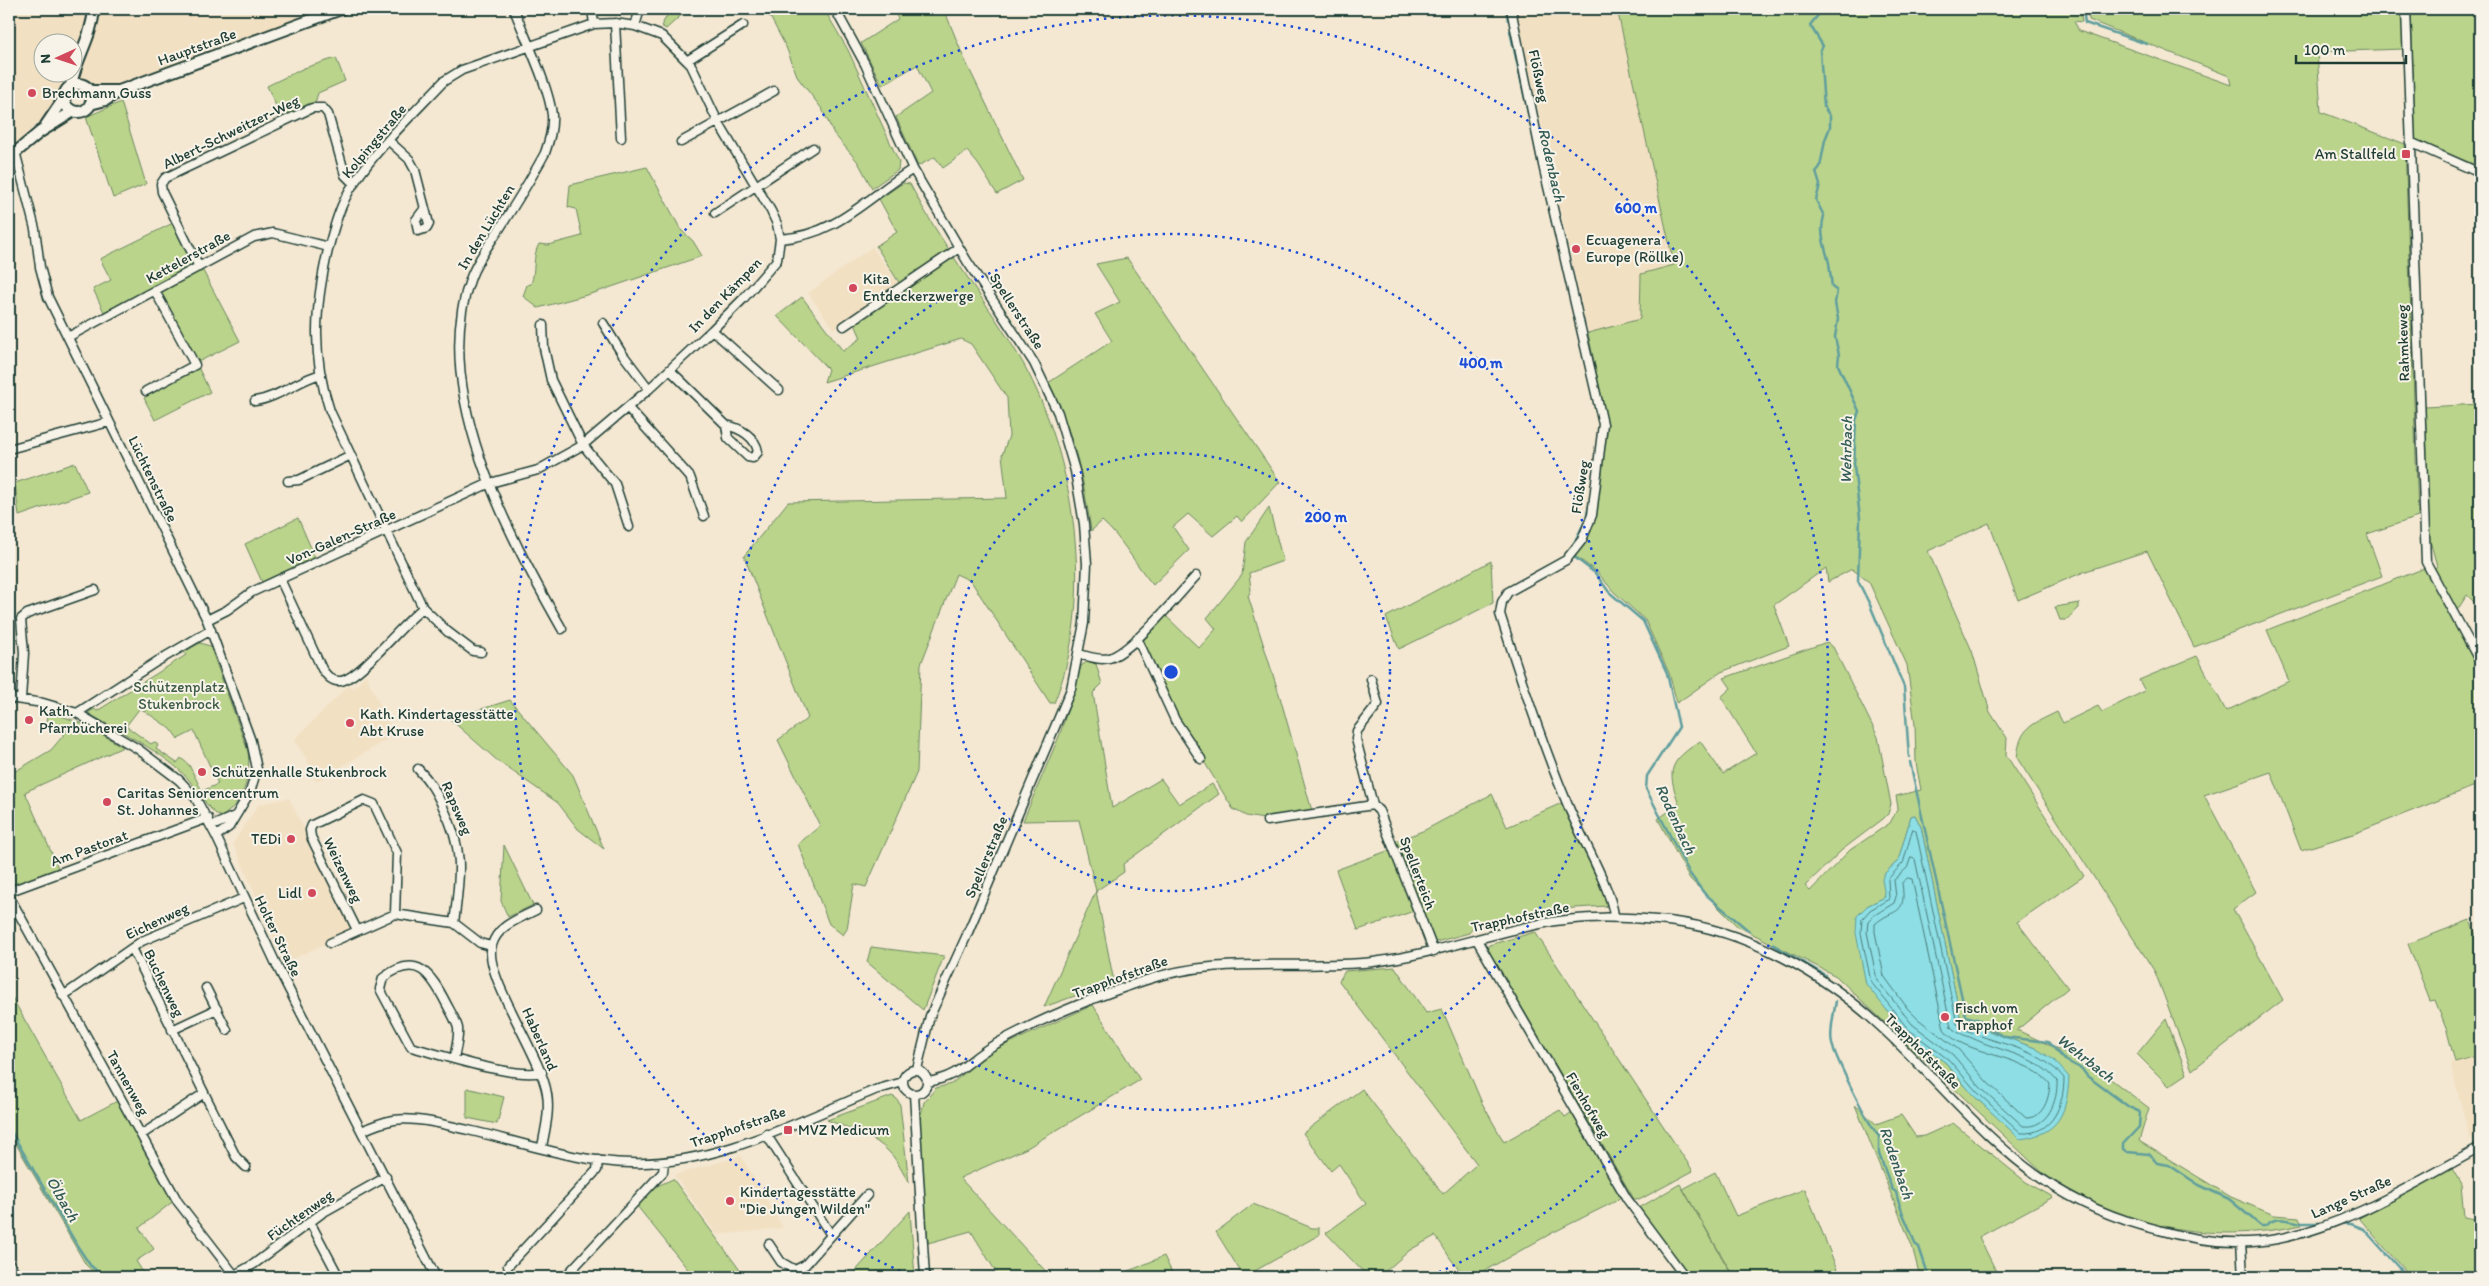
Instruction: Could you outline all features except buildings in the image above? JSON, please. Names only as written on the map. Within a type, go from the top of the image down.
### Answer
[{"type":"main road","points":[[82,53],[89,37],[94,9]]},
{"type":"main road","name":"Hauptstraße","points":[[90,104],[106,100],[119,92],[342,9]]},
{"type":"main road","points":[[12,154],[40,132],[72,112],[83,112],[90,104],[88,89],[82,78]]},
{"type":"main road","points":[[40,132],[63,100],[65,91],[72,82]]},
{"type":"main road","points":[[71,85],[79,84],[88,89]]},
{"type":"main road","name":"Hauptstraße","points":[[88,89],[119,92]]},
{"type":"main road","points":[[63,100],[66,107],[72,112]]},
{"type":"street","name":"In den Lüchten","points":[[514,9],[548,98],[552,115],[552,133],[542,160],[472,275],[463,300],[460,326],[460,357],[468,416],[490,483],[508,530],[562,629]]},
{"type":"street","points":[[592,9],[594,24]]},
{"type":"street","points":[[635,26],[640,9]]},
{"type":"street","name":"Spellerstraße","points":[[835,9],[865,64],[913,169],[960,248],[1034,363],[1058,413],[1075,471],[1084,524],[1087,564],[1084,623],[1067,698],[966,937],[930,1016],[916,1070]]},
{"type":"street","name":"Flößweg","points":[[1511,9],[1543,165],[1604,424],[1592,515],[1582,540],[1566,560],[1508,592],[1502,602],[1500,614],[1531,708],[1569,807],[1610,899],[1614,916]]},
{"type":"street","name":"Rahmkeweg","points":[[2406,9],[2426,562],[2480,662]]},
{"type":"street","name":"In den Kämpen","points":[[490,483],[538,470],[583,445],[628,408],[712,330],[772,267],[779,252],[780,239],[772,211],[718,122],[688,60],[662,36],[635,26],[615,23],[594,24],[528,45]]},
{"type":"street","points":[[615,23],[620,138]]},
{"type":"street","points":[[688,60],[743,25]]},
{"type":"street","name":"Kolpingstraße","points":[[481,652],[473,651],[448,632],[424,608],[330,410],[321,374],[316,340],[316,312],[329,247],[338,214],[354,184],[389,141],[453,74],[528,45]]},
{"type":"street","points":[[681,142],[774,91]]},
{"type":"street","name":"Albert-Schweitzer-Weg","points":[[199,267],[162,192],[161,184],[165,178],[312,108],[323,108],[328,114],[345,175],[354,184]]},
{"type":"street","points":[[389,141],[409,159],[415,170],[425,208]]},
{"type":"street","points":[[2410,142],[2480,173]]},
{"type":"street","points":[[715,214],[813,148]]},
{"type":"street","name":"Lüchtenstraße","points":[[12,154],[36,229],[40,267],[48,297],[207,620],[256,757],[257,769],[253,784],[237,816],[229,827],[216,836]]},
{"type":"street","points":[[780,239],[798,238],[831,226],[913,169]]},
{"type":"street","name":"Kettelerstraße","points":[[68,338],[254,236],[273,234],[329,247]]},
{"type":"street","points":[[844,326],[960,248]]},
{"type":"street","points":[[146,391],[195,365],[155,291]]},
{"type":"street","points":[[603,323],[621,352],[649,389]]},
{"type":"street","points":[[543,325],[544,348],[551,380],[583,445],[615,484],[630,527]]},
{"type":"street","points":[[712,330],[779,390]]},
{"type":"street","points":[[670,370],[726,426],[728,438],[748,457],[753,458],[758,452],[757,446],[739,428],[726,426]]},
{"type":"street","points":[[255,401],[264,400],[310,377],[321,374]]},
{"type":"street","points":[[628,408],[690,477],[704,516]]},
{"type":"street","points":[[9,449],[109,422]]},
{"type":"street","points":[[288,481],[299,480],[352,455]]},
{"type":"street","name":"Von-Galen-Straße","points":[[207,620],[252,592],[490,483]]},
{"type":"street","points":[[1078,654],[1098,659],[1108,658],[1122,651],[1137,638],[1196,576]]},
{"type":"street","points":[[280,579],[322,669],[328,677],[336,681],[353,676],[424,608]]},
{"type":"street","points":[[21,699],[24,653],[21,618],[27,614],[95,590]]},
{"type":"street","points":[[77,713],[156,662],[211,630]]},
{"type":"street","points":[[1137,638],[1176,720],[1201,759]]},
{"type":"street","name":"Spellerteich","points":[[1371,679],[1378,704],[1355,736],[1373,805],[1380,811],[1434,952]]},
{"type":"street","name":"Holter Straße","points":[[9,698],[21,699],[77,713],[138,749],[179,780],[195,797],[208,818],[244,898],[436,1277]]},
{"type":"street","name":"Rapsweg","points":[[418,769],[431,781],[450,822],[458,845],[460,876],[454,923]]},
{"type":"street","name":"Weizenweg","points":[[357,930],[311,837],[310,830],[312,825],[364,800],[374,804],[397,853],[395,914]]},
{"type":"street","points":[[1267,821],[1373,805]]},
{"type":"street","points":[[212,826],[237,816]]},
{"type":"street","name":"Am Pastorat","points":[[9,896],[13,890],[208,818]]},
{"type":"street","name":"Tannenweg","points":[[9,896],[178,1202],[234,1277]]},
{"type":"street","name":"Eichenweg","points":[[63,996],[132,948],[244,898]]},
{"type":"street","points":[[330,943],[395,914],[454,923],[480,943],[491,946],[504,927],[536,910]]},
{"type":"street","name":"Trapphofstraße","points":[[928,1082],[948,1078],[989,1047],[1023,1030],[1106,995],[1186,969],[1226,965],[1366,963],[1434,952],[1544,923],[1614,916],[1675,922],[1702,928],[1758,946],[1778,955],[1824,982],[1882,1027],[1978,1126],[2042,1180],[2088,1205],[2130,1223],[2180,1236],[2224,1242]]},
{"type":"street","name":"Fienhofweg","points":[[1477,940],[1627,1199],[1685,1277]]},
{"type":"street","name":"Haberland","points":[[491,946],[490,959],[492,970],[542,1072],[548,1094],[548,1109],[542,1147]]},
{"type":"street","name":"Buchenweg","points":[[132,948],[203,1094],[236,1157],[246,1167]]},
{"type":"street","points":[[454,1058],[458,1036],[457,1026],[434,980],[418,968],[406,967],[383,978],[380,989],[411,1047],[454,1058],[513,1072],[529,1074],[542,1072]]},
{"type":"street","points":[[206,988],[227,1030]]},
{"type":"street","name":"Buchenweg","points":[[172,1030],[217,1008]]},
{"type":"street","points":[[916,1070],[926,1075],[928,1082],[926,1088],[921,1093],[914,1094],[905,1088],[903,1082],[905,1075],[910,1071],[916,1070]]},
{"type":"street","name":"Trapphofstraße","points":[[362,1131],[393,1120],[410,1119],[438,1123],[598,1160],[664,1163],[715,1153],[875,1090],[903,1082]]},
{"type":"street","points":[[142,1135],[203,1094]]},
{"type":"street","points":[[914,1094],[925,1277]]},
{"type":"street","points":[[766,1134],[831,1235]]},
{"type":"street","name":"Lange Straße","points":[[2224,1242],[2277,1239],[2312,1229],[2356,1212],[2480,1148]]},
{"type":"street","points":[[508,1266],[597,1170],[598,1160]]},
{"type":"street","points":[[565,1277],[663,1172],[664,1163]]},
{"type":"street","name":"Füchtenweg","points":[[234,1277],[310,1222],[386,1177]]},
{"type":"street","points":[[769,1244],[781,1262],[795,1270],[805,1265],[867,1195]]},
{"type":"street","points":[[310,1222],[339,1277]]},
{"type":"street","points":[[2241,1242],[2243,1277]]},
{"type":"street","points":[[9,1263],[18,1277]]},
{"type":"shaded area","points":[[9,9],[333,9],[111,90],[90,87],[82,82],[82,32],[32,32],[32,82],[71,82],[61,87],[56,97],[57,107],[9,149]]},
{"type":"shaded area","points":[[1516,9],[1617,9],[1674,266],[1641,274],[1640,319],[1588,333]]},
{"type":"shaded area","name":"Kita Entdeckerzwerge","points":[[872,247],[898,283],[834,329],[808,293]]},
{"type":"shaded area","points":[[9,519],[16,602],[9,649]]},
{"type":"shaded area","name":"Kath. Kindertagesstätte Abt Kruse","points":[[366,675],[394,735],[316,782],[307,760],[294,740],[349,685],[353,689]]},
{"type":"shaded area","points":[[289,798],[353,930],[285,963],[233,843],[259,804]]},
{"type":"shaded area","points":[[2480,1055],[2480,1133],[2470,1139],[2450,1063]]},
{"type":"shaded area","name":"Kindertagesstätte \"Die Jungen Wilden\"","points":[[741,1156],[783,1228],[717,1235],[674,1175]]},
{"type":"green space","points":[[671,9],[688,9],[666,29],[661,26]]},
{"type":"green space","points":[[766,9],[824,9],[848,50],[899,162],[898,170],[872,188],[858,162],[834,134],[822,109],[798,78],[786,47]]},
{"type":"green space","points":[[893,9],[944,9],[963,56],[1023,180],[997,194],[978,164],[967,151],[943,168],[935,157],[918,166],[896,117],[931,93],[917,65],[882,85],[861,43],[898,19]]},
{"type":"green space","points":[[1617,9],[2080,9],[2082,22],[2074,21],[2079,31],[2231,85],[2229,76],[2089,20],[2088,9],[2402,9],[2404,49],[2317,52],[2321,112],[2405,144],[2418,517],[2367,534],[2382,576],[2194,647],[2147,551],[2086,571],[2018,600],[1989,523],[1928,551],[1972,651],[1990,712],[2007,738],[2006,755],[2084,876],[2017,922],[2068,988],[2017,1030],[2092,1065],[2149,1108],[2139,1141],[2231,1197],[2274,1215],[2299,1217],[2302,1225],[2267,1231],[2200,1232],[2167,1227],[2135,1219],[2104,1207],[2074,1192],[2044,1174],[1836,976],[1737,926],[1690,879],[1658,819],[1679,804],[1673,782],[1673,767],[1682,755],[1700,741],[1723,774],[1756,753],[1721,697],[1731,688],[1724,678],[1827,642],[1833,647],[1878,737],[1891,804],[1888,814],[1842,850],[1805,886],[1810,891],[1850,850],[1890,823],[1898,808],[1896,796],[1921,790],[1916,763],[1915,725],[1907,665],[1869,582],[1852,569],[1828,582],[1826,568],[1774,605],[1789,646],[1721,672],[1677,703],[1669,673],[1645,620],[1614,592],[1597,572],[1575,556],[1595,516],[1607,424],[1588,333],[1640,319],[1641,274],[1674,265]],"holes":[[[1915,815],[1921,827],[1961,1021],[2035,1048],[1994,1114],[1973,1095],[1946,1063],[1905,1032],[1889,1013],[1867,906],[1885,897],[1885,873],[1898,861],[1911,816]]]},
{"type":"green space","points":[[2411,9],[2480,9],[2480,167],[2415,139]]},
{"type":"green space","points":[[336,58],[345,81],[318,93],[316,100],[312,104],[282,119],[267,86],[304,68]]},
{"type":"green space","points":[[121,102],[146,184],[113,198],[86,117]]},
{"type":"green space","points":[[647,167],[681,230],[693,241],[702,256],[594,293],[538,308],[523,296],[527,285],[531,284],[539,244],[548,245],[582,236],[576,209],[568,207],[570,185]]},
{"type":"green space","points":[[903,183],[910,184],[936,230],[1009,340],[1023,363],[1041,401],[1056,442],[1067,486],[1074,531],[1077,576],[1074,620],[1067,663],[1054,703],[1050,703],[971,581],[956,574],[921,664],[917,772],[866,887],[854,884],[847,929],[843,935],[829,924],[798,844],[820,826],[778,740],[808,718],[744,556],[788,502],[1007,498],[1002,455],[1009,436],[1007,398],[971,344],[961,339],[824,382],[828,369],[777,316],[802,297],[843,351],[861,338],[855,324],[903,289],[876,246],[897,232],[879,199]]},
{"type":"green space","points":[[173,223],[194,265],[104,312],[93,289],[111,280],[100,259]]},
{"type":"green space","points":[[1127,258],[1280,482],[1242,522],[1237,516],[1213,536],[1188,514],[1173,527],[1189,550],[1153,585],[1116,535],[1102,521],[1091,531],[1085,491],[1071,437],[1065,419],[1048,383],[1112,341],[1095,314],[1120,302],[1096,264]]},
{"type":"green space","points":[[202,269],[240,341],[198,362],[159,291]]},
{"type":"green space","points":[[198,367],[210,392],[155,420],[144,398]]},
{"type":"green space","points":[[2480,404],[2480,608],[2467,595],[2456,612],[2433,570],[2437,566],[2429,537],[2425,407]]},
{"type":"green space","points":[[75,463],[88,492],[19,516],[15,483]]},
{"type":"green space","points":[[1269,508],[1283,561],[1249,573],[1251,590],[1248,596],[1280,697],[1312,811],[1264,819],[1246,816],[1233,809],[1175,714],[1142,640],[1165,615],[1199,648],[1216,629],[1207,618],[1242,575],[1246,542]]},
{"type":"green space","points":[[298,518],[315,557],[262,582],[245,544]]},
{"type":"green space","points":[[1491,561],[1493,603],[1399,649],[1386,617]]},
{"type":"green space","points":[[2425,568],[2480,671],[2480,784],[2356,833],[2301,850],[2271,772],[2204,795],[2256,892],[2233,909],[2283,1000],[2192,1070],[2155,972],[2017,758],[2024,733],[2034,724],[2057,712],[2063,723],[2098,706],[2102,712],[2145,691],[2139,680],[2197,656],[2226,711],[2289,681],[2267,630]]},
{"type":"green space","points":[[2079,603],[2079,608],[2066,620],[2060,620],[2055,607]]},
{"type":"green space","name":"Schützenplatz Stukenbrock","points":[[200,643],[210,646],[248,751],[247,780],[244,789],[235,804],[221,817],[208,806],[188,779],[167,760],[88,713],[94,709],[97,711],[186,655],[184,652]],"holes":[[[140,708],[171,729],[178,739],[194,731],[218,784],[202,791],[189,765],[181,758],[177,763],[156,749],[158,745],[154,742],[151,744],[126,726]]]},
{"type":"green space","points":[[1088,661],[1096,664],[1102,684],[1093,693],[1112,808],[1161,779],[1179,804],[1212,784],[1219,794],[1123,864],[1124,872],[1096,891],[1079,820],[1023,821],[1060,734],[1081,666]]},
{"type":"green space","points":[[510,700],[573,775],[604,849],[578,829],[558,803],[499,762],[450,719]]},
{"type":"green space","points":[[48,711],[86,725],[123,747],[25,792],[59,870],[9,888],[9,775],[51,750],[67,731],[47,724]]},
{"type":"green space","points":[[1492,794],[1507,827],[1562,803],[1607,900],[1607,906],[1559,909],[1473,928],[1469,933],[1432,943],[1394,842],[1425,830]]},
{"type":"green space","points":[[504,845],[533,905],[508,917],[501,901]]},
{"type":"green space","points":[[1390,850],[1414,911],[1358,930],[1336,870]]},
{"type":"green space","points":[[1096,891],[1114,982],[1044,1007]]},
{"type":"green space","points":[[2470,920],[2480,946],[2480,1055],[2455,1062],[2447,1031],[2435,1000],[2430,1001],[2408,944]]},
{"type":"green space","points":[[1535,932],[1693,1171],[1639,1200],[1634,1199],[1487,948],[1489,945]]},
{"type":"green space","points":[[871,947],[944,956],[923,1010],[867,962]]},
{"type":"green space","points":[[1395,967],[1426,1013],[1442,1009],[1482,1103],[1504,1142],[1560,1110],[1565,1117],[1572,1112],[1621,1196],[1616,1201],[1552,1233],[1475,1276],[1462,1271],[1456,1266],[1435,1236],[1410,1250],[1379,1277],[1368,1277],[1326,1233],[1366,1204],[1339,1164],[1331,1171],[1303,1133],[1362,1089],[1443,1194],[1477,1164],[1339,981],[1345,971]]},
{"type":"green space","points":[[9,992],[81,1120],[125,1097],[180,1196],[139,1228],[154,1249],[136,1261],[146,1277],[99,1277],[86,1265],[9,1132]]},
{"type":"green space","points":[[1093,1005],[1140,1080],[1027,1148],[960,1178],[1051,1277],[999,1277],[971,1231],[928,1243],[919,1123],[924,1102],[936,1088],[951,1084],[992,1051]]},
{"type":"green space","points":[[2166,1019],[2187,1074],[2169,1086],[2137,1054]]},
{"type":"green space","points":[[467,1088],[504,1097],[497,1124],[467,1118]]},
{"type":"green space","points":[[892,1096],[897,1099],[900,1105],[909,1183],[896,1160],[884,1147],[860,1133],[827,1120]]},
{"type":"green space","points":[[1855,1105],[1876,1124],[1901,1115],[1916,1137],[1924,1136],[1953,1123],[2026,1182],[2053,1197],[1979,1237],[1999,1277],[1920,1277],[1912,1246]]},
{"type":"green space","points":[[2451,1167],[2461,1184],[2464,1217],[2475,1219],[2480,1217],[2480,1272],[2467,1277],[2410,1277],[2359,1218]]},
{"type":"green space","points":[[1715,1172],[1736,1216],[1805,1189],[1840,1277],[1734,1277],[1683,1189]]},
{"type":"green space","points":[[673,1179],[745,1277],[694,1277],[637,1206],[655,1187]]},
{"type":"green space","points":[[1680,1184],[1733,1277],[1691,1277],[1639,1208]]},
{"type":"green space","points":[[1253,1204],[1312,1228],[1319,1228],[1319,1235],[1244,1277],[1216,1232]]},
{"type":"green space","points":[[910,1211],[915,1277],[850,1277]]},
{"type":"green space","points":[[1164,1256],[1174,1277],[1115,1277]]},
{"type":"water","points":[[1915,815],[1921,827],[1961,1021],[2035,1048],[2054,1060],[2069,1077],[2066,1101],[2059,1119],[2053,1126],[2034,1136],[2020,1139],[1973,1095],[1946,1063],[1905,1033],[1866,984],[1856,933],[1857,916],[1867,906],[1885,897],[1882,879],[1885,873],[1898,861],[1911,816]]},
{"type":"waterway","name":"Rodenbach","points":[[1506,9],[1508,20]]},
{"type":"waterway","name":"Wehrbach","points":[[1823,9],[1810,25],[1823,46],[1820,50],[1824,107],[1830,116],[1830,127],[1825,140],[1820,167],[1816,172],[1820,185],[1816,200],[1824,216],[1823,240],[1829,263],[1832,287],[1837,291],[1835,303],[1838,319],[1835,337],[1839,355],[1838,365],[1859,411],[1856,420],[1854,466],[1860,518],[1858,581],[1904,687],[1909,757]]},
{"type":"waterway","points":[[2083,9],[2085,23],[2147,44]]},
{"type":"waterway","name":"Rodenbach","points":[[1510,31],[1552,222]]},
{"type":"waterway","name":"Rodenbach","points":[[1574,543],[1586,519],[1589,505]]},
{"type":"waterway","name":"Rodenbach","points":[[1573,556],[1595,573],[1609,592],[1643,621],[1667,673],[1679,727],[1647,776],[1646,789],[1690,874],[1704,893],[1749,931]]},
{"type":"waterway","name":"Wehrbach","points":[[1910,762],[1966,1016],[1980,1020],[1990,1029],[2005,1037],[2048,1042],[2065,1060],[2082,1069],[2087,1076],[2129,1107],[2140,1112],[2139,1127],[2123,1144],[2123,1149],[2127,1152],[2149,1154],[2157,1163],[2169,1165],[2199,1185],[2229,1199],[2261,1226],[2265,1226],[2278,1219],[2302,1223],[2323,1223]]},
{"type":"waterway","name":"Rodenbach","points":[[1772,944],[1825,975]]},
{"type":"waterway","name":"Rodenbach","points":[[1836,1001],[1831,1028],[1832,1044],[1853,1092],[1879,1136],[1879,1154],[1892,1189],[1896,1192],[1915,1244],[1919,1247],[1929,1277]]},
{"type":"waterway","name":"Ölbach","points":[[9,1128],[78,1247],[90,1265],[104,1277]]},
{"type":"waterway","points":[[2338,1223],[2351,1224],[2364,1229],[2407,1277]]},
{"type":"place","name":"Brechmann Guss","points":[[32,93]]},
{"type":"place","name":"Am Stallfeld","points":[[2406,154]]},
{"type":"place","name":"Ecuagenera Europe (Röllke)","points":[[1576,249]]},
{"type":"place","name":"Kita Entdeckerzwerge","points":[[853,288]]},
{"type":"place","name":"Kath. Pfarrbücherei","points":[[29,720]]},
{"type":"place","name":"Kath. Kindertagesstätte Abt Kruse","points":[[350,723]]},
{"type":"place","name":"Schützenhalle Stukenbrock","points":[[202,772]]},
{"type":"place","name":"Caritas Seniorencentrum St. Johannes","points":[[107,802]]},
{"type":"place","name":"TEDi","points":[[291,839]]},
{"type":"place","name":"Lidl","points":[[312,893]]},
{"type":"place","name":"Fisch vom Trapphof","points":[[1945,1017]]},
{"type":"place","name":"MVZ Medicum","points":[[788,1130]]},
{"type":"place","name":"Kindertagesstätte \"Die Jungen Wilden\"","points":[[730,1201]]}]
